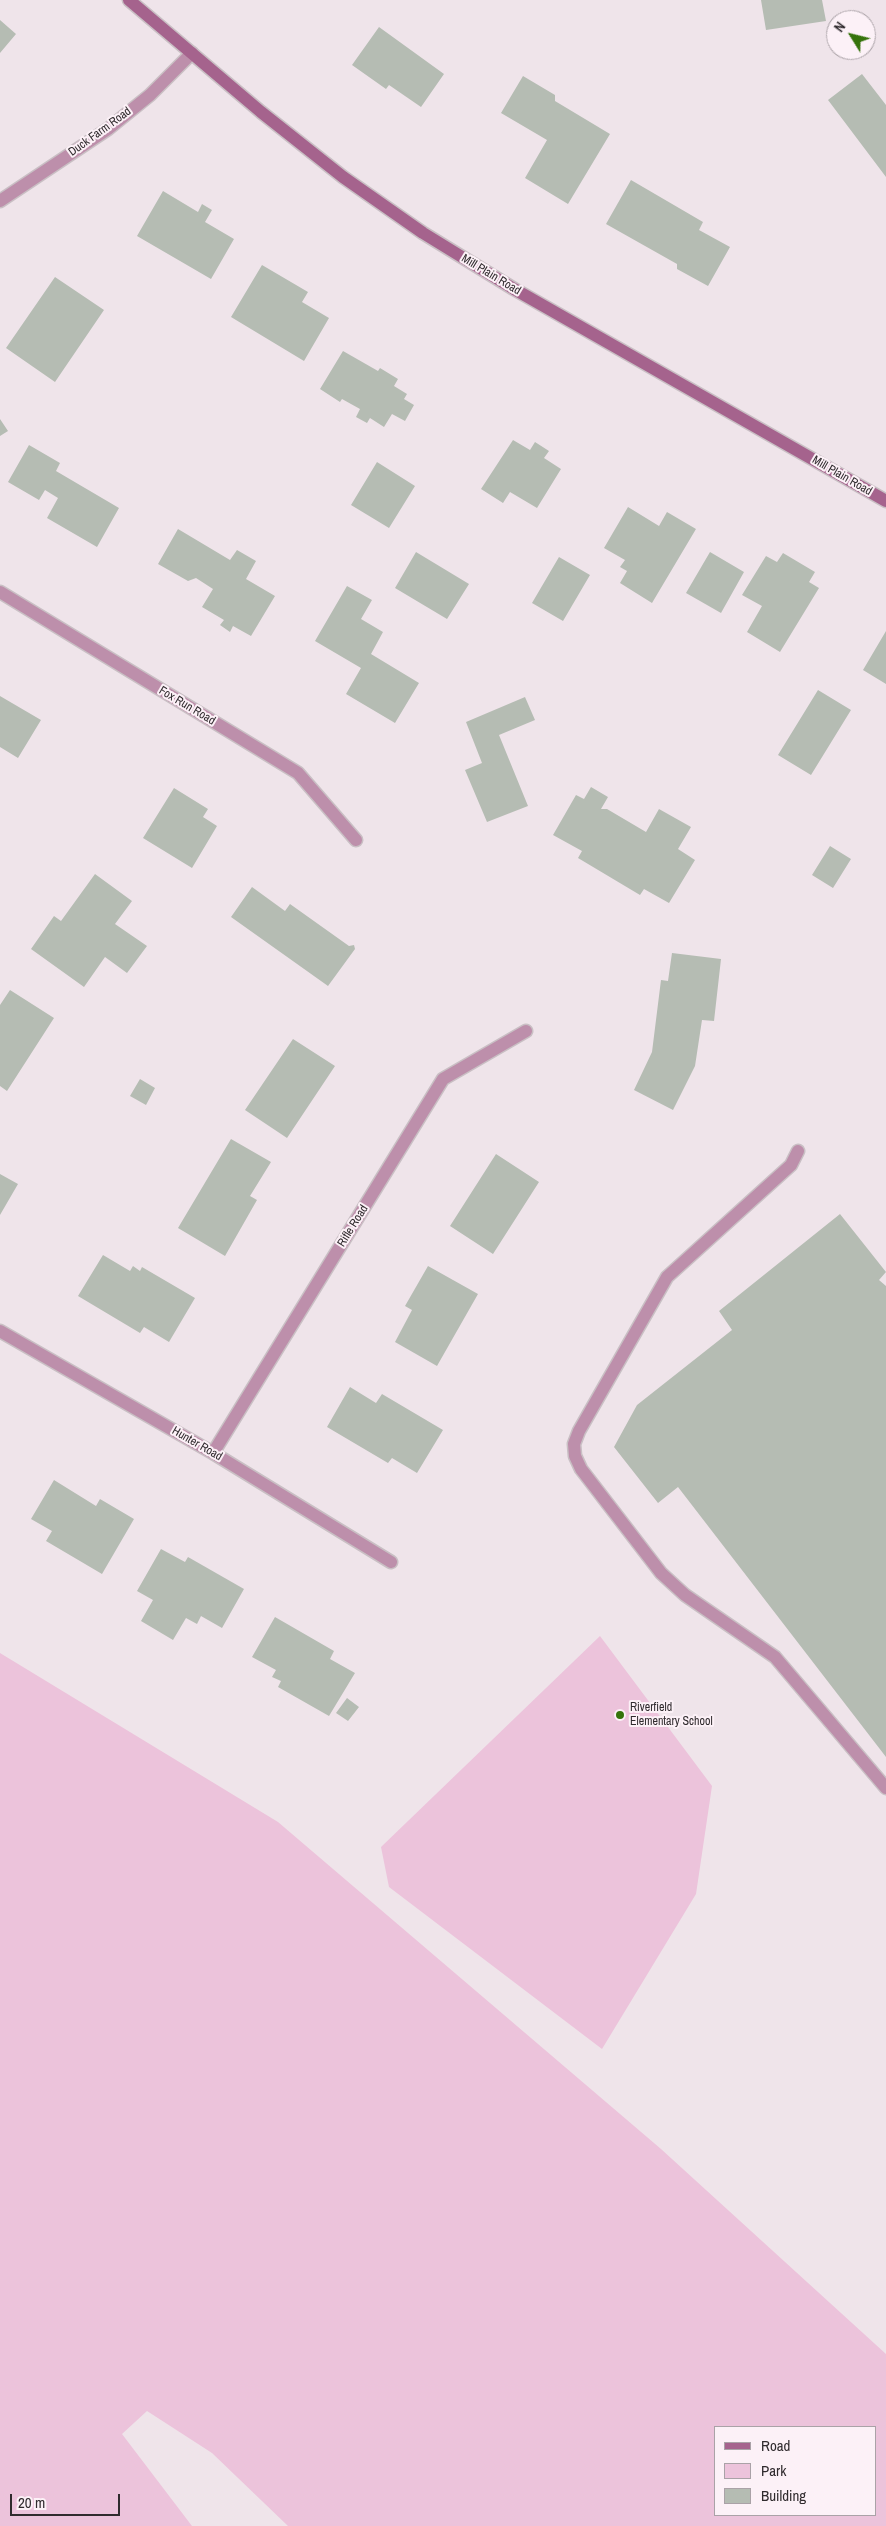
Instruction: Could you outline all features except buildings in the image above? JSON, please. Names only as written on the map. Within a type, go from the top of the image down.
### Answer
[{"type":"main road","name":"Mill Plain Road","points":[[129,0],[343,177],[423,233],[514,289],[886,501]]},
{"type":"street","name":"Duck Farm Road","points":[[0,201],[108,129],[150,95],[192,53]]},
{"type":"street","name":"Fox Run Road","points":[[0,592],[298,773],[356,840]]},
{"type":"street","name":"Rifle Road","points":[[213,1453],[443,1080],[526,1031]]},
{"type":"street","points":[[798,1151],[791,1165],[667,1277],[579,1431],[574,1444],[575,1456],[581,1469],[661,1573],[685,1595],[775,1657],[886,1788]]},
{"type":"street","name":"Hunter Road","points":[[0,1331],[213,1453],[391,1562]]},
{"type":"green space","points":[[600,1636],[712,1786],[696,1894],[602,2049],[389,1887],[381,1847]]},
{"type":"green space","points":[[0,1653],[278,1822],[661,2149],[886,2354],[886,2526],[288,2526],[212,2453],[147,2411],[122,2434],[192,2526],[0,2526]]},
{"type":"place","name":"Riverfield Elementary School","points":[[620,1715]]}]
